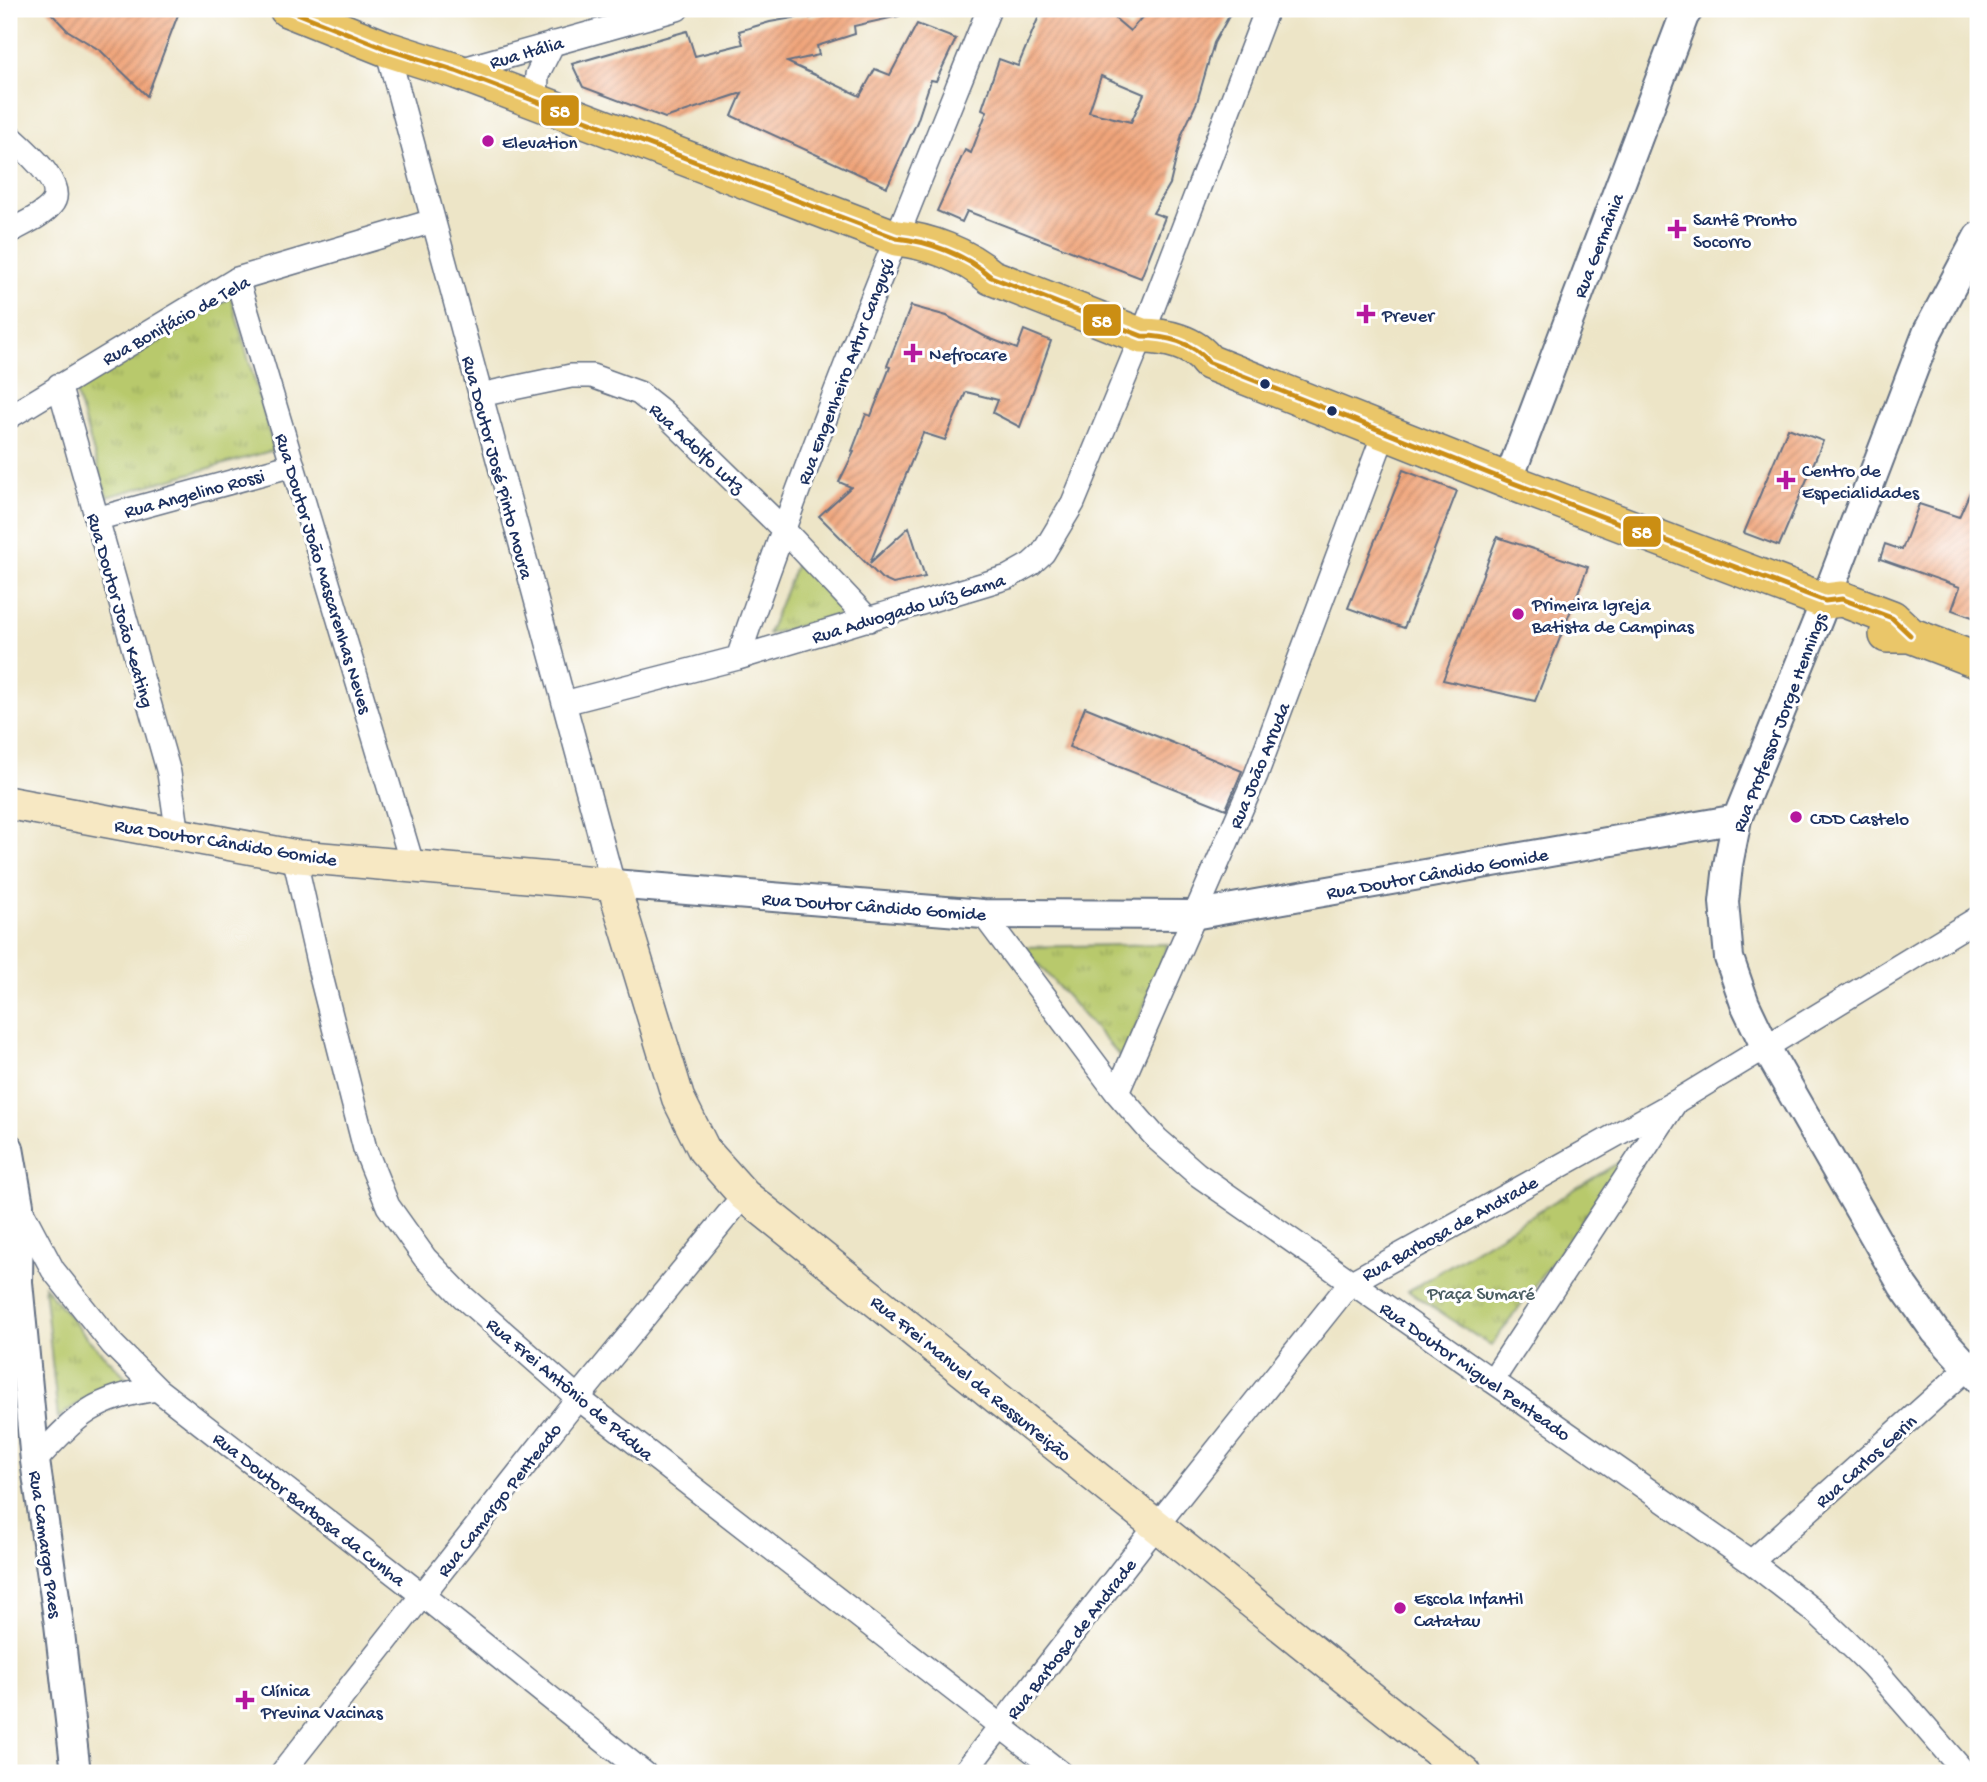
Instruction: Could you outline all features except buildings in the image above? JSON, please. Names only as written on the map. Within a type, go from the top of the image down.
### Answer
[{"type":"main road","points":[[290,10],[387,49],[456,71],[896,238],[915,240],[977,264],[991,277],[1142,336],[1154,348],[1195,366],[1208,362],[1508,481],[1825,601],[1836,615],[1888,635],[1910,635],[1978,661]]},
{"type":"main road","name":"Rua Doutor Cândido Gomide","points":[[14,812],[178,835],[294,856],[613,884]]},
{"type":"main road","name":"Rua Frei Manuel da Ressurreição","points":[[613,884],[678,1098],[704,1150],[744,1195],[1465,1773]]},
{"type":"street","name":"Rua Itália","points":[[456,71],[677,9]]},
{"type":"street","name":"Rua Engenheiro Artur Canguçú","points":[[738,658],[782,528],[989,9]]},
{"type":"street","name":"Rua Advogado Luíz Gama","points":[[564,703],[738,658],[869,620],[1008,576],[1031,564],[1043,553],[1073,503],[1142,336],[1268,9]]},
{"type":"street","name":"Rua Germânia","points":[[1508,481],[1685,11]]},
{"type":"street","points":[[536,103],[537,75],[553,43]]},
{"type":"street","name":"Rua Doutor José Pinto Moura","points":[[387,49],[613,884]]},
{"type":"street","points":[[9,135],[46,171],[53,183],[55,200],[46,210],[9,232]]},
{"type":"street","name":"Rua Bonifácio de Tela","points":[[9,417],[237,279],[433,221]]},
{"type":"street","name":"Rua Professor Jorge Hennings","points":[[1975,1368],[1936,1331],[1903,1286],[1765,1046],[1745,1004],[1729,958],[1724,902],[1737,819],[1825,601],[1928,331],[1978,237]]},
{"type":"street","name":"Rua Doutor João Mascarenhas Neves","points":[[237,279],[412,867]]},
{"type":"street","name":"Rua Adolfo Lutz","points":[[480,395],[571,376],[592,376],[639,393],[663,412],[782,528],[869,620]]},
{"type":"street","name":"Rua Doutor João Keating","points":[[59,385],[169,773],[178,835]]},
{"type":"street","name":"Rua João Arruda","points":[[1116,1093],[1256,775],[1385,431]]},
{"type":"street","name":"Rua Angelino Rossi","points":[[96,519],[293,464]]},
{"type":"street","name":"Rua Doutor Cândido Gomide","points":[[613,884],[983,914],[1193,915],[1737,819]]},
{"type":"street","name":"Rua Frei Antônio de Pádua","points":[[294,856],[365,1149],[388,1206],[425,1258],[462,1296],[578,1398],[1061,1773]]},
{"type":"street","name":"Rua Doutor Miguel Penteado","points":[[983,914],[1116,1093],[1157,1139],[1197,1174],[1751,1562],[1818,1614],[1871,1666],[1965,1773]]},
{"type":"street","name":"Rua Barbosa de Andrade","points":[[964,1773],[1350,1283],[1677,1101],[1978,918]]},
{"type":"street","points":[[1492,1381],[1677,1101]]},
{"type":"street","name":"Rua Camargo Paes","points":[[9,1148],[19,1205],[14,1283],[76,1773]]},
{"type":"street","name":"Rua Camargo Penteado","points":[[282,1773],[578,1398],[744,1195]]},
{"type":"street","name":"Rua Doutor Barbosa da Cunha","points":[[19,1205],[53,1270],[112,1344],[157,1389],[422,1595],[644,1773]]},
{"type":"street","name":"Rua Carlos Gerin","points":[[1751,1562],[1975,1368]]},
{"type":"street","points":[[35,1461],[64,1430],[94,1406],[126,1393],[157,1389]]},
{"type":"green space","points":[[231,297],[274,450],[107,497],[75,390]]},
{"type":"green space","points":[[798,559],[844,614],[768,634]]},
{"type":"green space","points":[[1168,944],[1123,1060],[1023,947]]},
{"type":"green space","name":"Praça Sumaré","points":[[1629,1156],[1491,1346],[1408,1291]]},
{"type":"green space","points":[[44,1286],[88,1339],[128,1379],[91,1394],[58,1418]]},
{"type":"transit line","name":"58","points":[[287,9],[387,49],[456,71],[896,238],[946,250],[991,277],[1142,336],[1160,337],[1187,345],[1208,362],[1508,481],[1825,601],[1842,599],[1892,618],[1910,635]]},
{"type":"place","name":"Elevation","points":[[488,141]]},
{"type":"place","name":"Santê Pronto Socorro","points":[[1677,229]]},
{"type":"place","name":"Prever","points":[[1366,314]]},
{"type":"place","name":"Nefrocare","points":[[913,353]]},
{"type":"place","name":"Centro de Especialidades","points":[[1786,480]]},
{"type":"place","name":"Primeira Igreja Batista de Campinas","points":[[1518,614]]},
{"type":"place","name":"CDD Castelo","points":[[1796,817]]},
{"type":"place","name":"Escola Infantil Catatau","points":[[1400,1608]]},
{"type":"place","name":"Clínica Previna Vacinas","points":[[245,1700]]}]
